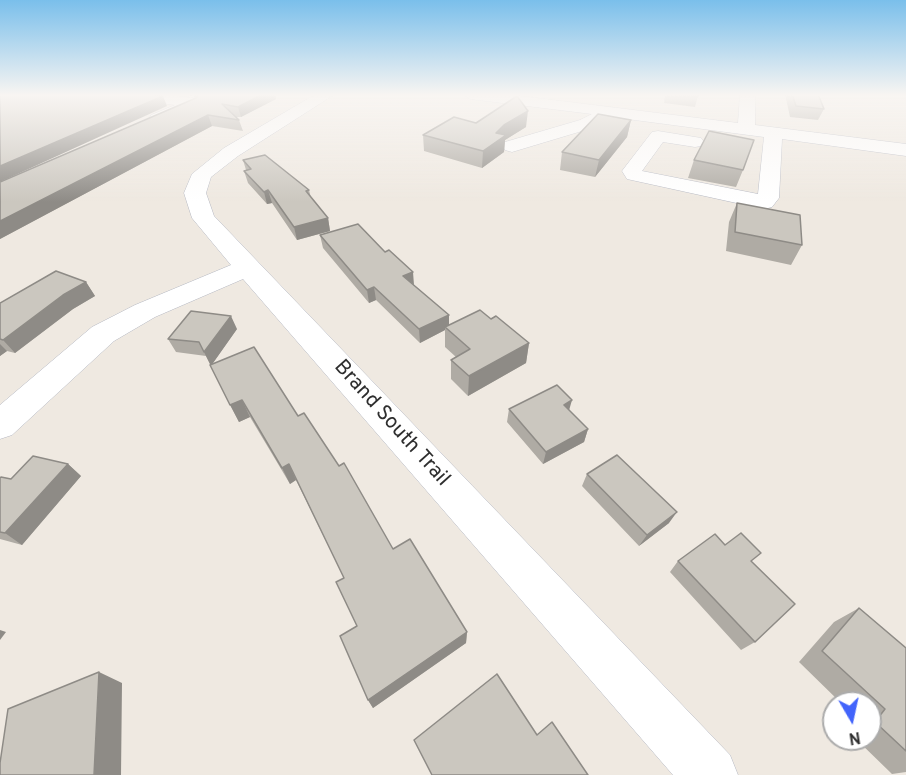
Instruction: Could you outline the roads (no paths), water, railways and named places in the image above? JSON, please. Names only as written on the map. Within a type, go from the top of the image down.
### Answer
[{"type":"street","name":"Brand South Trail","points":[[267,130],[231,152],[202,174],[195,193],[203,218],[710,775]]},
{"type":"street","points":[[513,146],[566,130]]},
{"type":"street","points":[[747,130],[906,150]]},
{"type":"street","points":[[716,145],[658,136],[632,171],[634,175],[764,202],[768,198],[772,133]]},
{"type":"street","points":[[750,150],[772,154]]},
{"type":"street","points":[[0,425],[103,334],[145,311],[249,267]]}]
